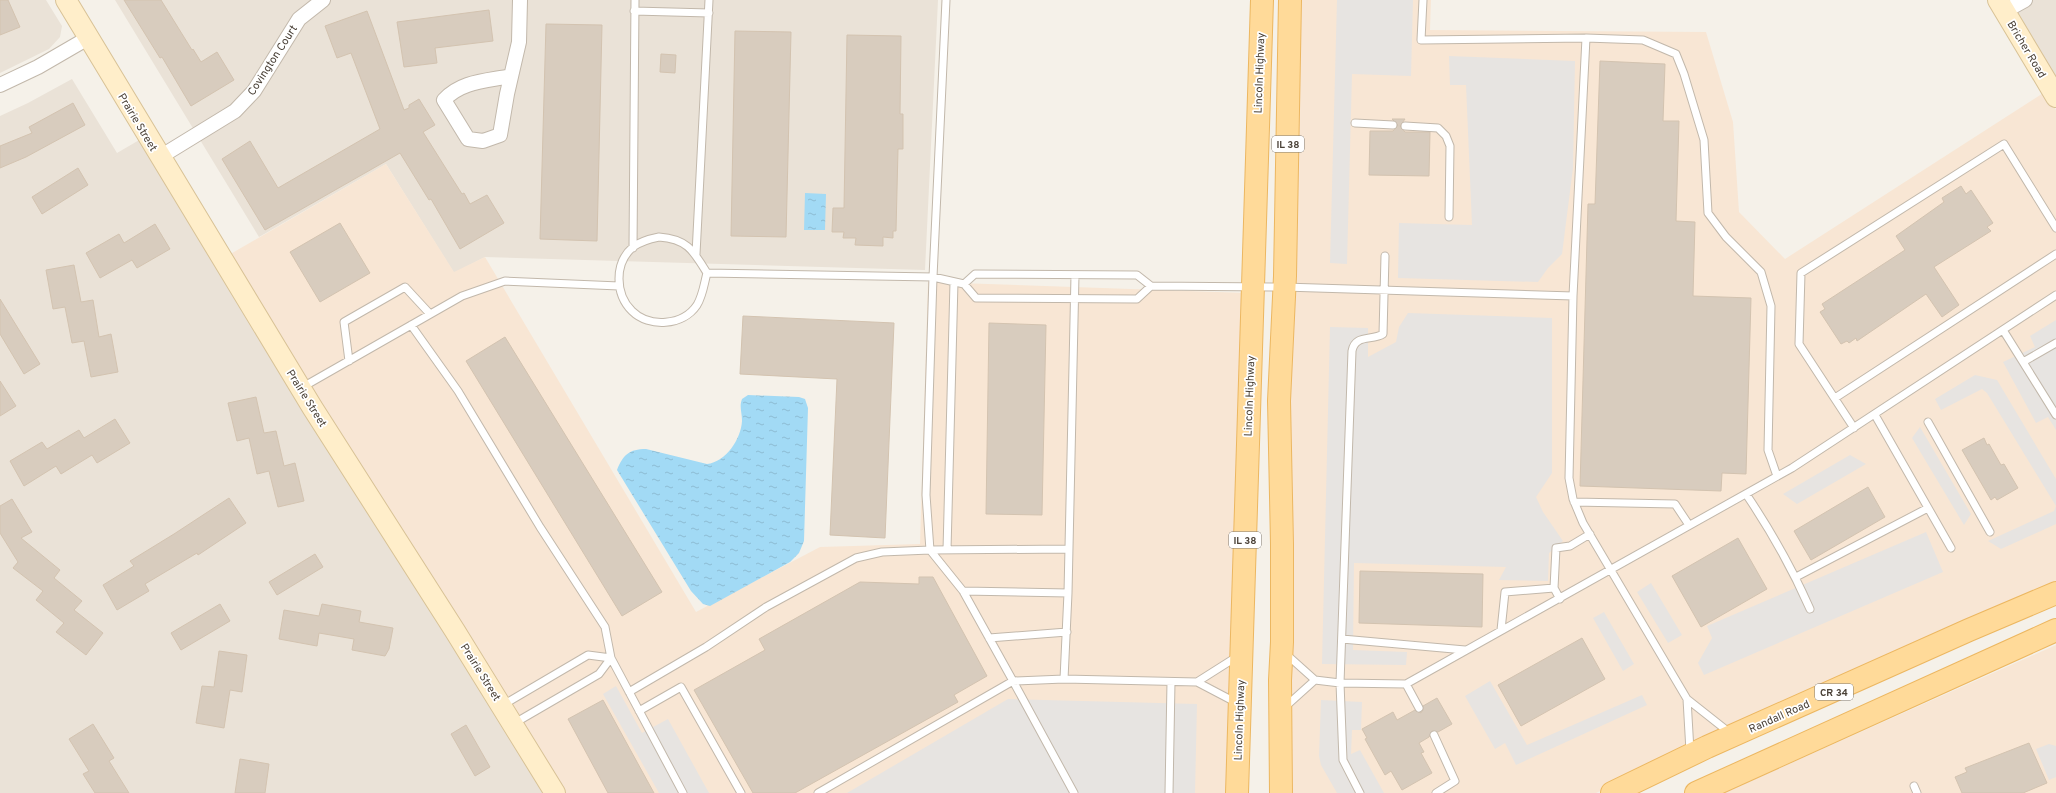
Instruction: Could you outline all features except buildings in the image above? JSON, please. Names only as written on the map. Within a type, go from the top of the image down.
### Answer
[{"type":"main road","name":"Lincoln Highway","points":[[1237,793],[1262,0]]},
{"type":"main road","name":"IL 38","points":[[1281,793],[1280,712],[1282,544],[1279,401],[1284,287],[1290,0]]},
{"type":"main road","name":"Randall Road","points":[[1612,793],[1733,736],[1969,630],[2056,593]]},
{"type":"main road","points":[[1703,791],[2056,630]]},
{"type":"street","name":"Prairie Street","points":[[66,0],[301,388],[502,706],[555,793]]},
{"type":"street","name":"Covington Court","points":[[160,157],[235,111],[254,91],[299,19],[323,0]]},
{"type":"street","points":[[511,76],[466,85],[452,91],[444,100],[468,139],[483,142],[500,136],[519,42],[520,0]]},
{"type":"street","points":[[2002,6],[2025,0]]},
{"type":"street","name":"Bricher Road","points":[[2002,6],[2056,98]]},
{"type":"street","points":[[0,85],[38,67],[88,38]]},
{"type":"lane","points":[[633,248],[634,0]]},
{"type":"lane","points":[[696,254],[709,0]]},
{"type":"lane","points":[[946,0],[933,277],[926,495],[930,550],[963,591],[1074,793]]},
{"type":"lane","points":[[1422,0],[1422,40],[1586,38],[1643,40],[1676,54],[1684,74],[1704,140],[1708,213],[1726,237],[1761,272],[1772,306],[1768,450],[1777,476]]},
{"type":"lane","points":[[634,11],[709,13]]},
{"type":"lane","points":[[1586,38],[1573,296],[1569,478],[1574,502],[1590,534],[1687,699],[1733,736]]},
{"type":"lane","points":[[1355,123],[1393,126]]},
{"type":"lane","points":[[1405,126],[1438,128],[1446,136],[1450,146],[1449,217]]},
{"type":"lane","points":[[1854,428],[1800,344],[1801,273],[2004,144],[2056,228]]},
{"type":"lane","points":[[659,237],[673,238],[686,244],[696,254],[707,273],[702,294],[696,306],[685,316],[672,322],[658,323],[644,319],[632,311],[624,300],[619,286],[619,272],[624,259],[633,248],[645,240],[659,237]]},
{"type":"lane","points":[[1835,398],[2056,254]]},
{"type":"lane","points":[[1360,793],[1343,760],[1340,683],[1352,351],[1355,344],[1360,339],[1378,337],[1383,334],[1385,256]]},
{"type":"lane","points":[[707,273],[933,277],[964,284],[976,298],[1137,299],[1151,286]]},
{"type":"lane","points":[[964,284],[975,274],[1137,275],[1151,286],[1284,287],[1573,296]]},
{"type":"lane","points":[[1064,679],[1067,632],[1075,275]]},
{"type":"lane","points":[[301,388],[462,296],[505,281],[619,286]]},
{"type":"lane","points":[[948,550],[954,282]]},
{"type":"lane","points":[[348,361],[344,322],[405,287],[430,314]]},
{"type":"lane","points":[[1281,650],[1315,680],[1340,683],[1406,684],[1777,476],[1876,415],[2056,295]]},
{"type":"lane","points":[[411,325],[458,391],[540,527],[605,627],[611,658],[683,793]]},
{"type":"lane","points":[[2003,330],[2056,415]]},
{"type":"lane","points":[[2023,362],[2056,343]]},
{"type":"lane","points":[[1876,415],[1951,548]]},
{"type":"lane","points":[[1928,422],[1990,532]]},
{"type":"lane","points":[[1746,494],[1770,530],[1796,577],[1810,609]]},
{"type":"lane","points":[[1574,502],[1675,504],[1690,526]]},
{"type":"lane","points":[[1796,577],[1928,508]]},
{"type":"lane","points":[[1560,599],[1554,588],[1556,548],[1570,546],[1590,534]]},
{"type":"lane","points":[[629,692],[706,646],[766,607],[856,558],[882,552],[930,550],[1069,550]]},
{"type":"lane","points":[[1501,630],[1505,592],[1554,588]]},
{"type":"lane","points":[[963,591],[1068,593]]},
{"type":"lane","points":[[989,638],[1067,632]]},
{"type":"lane","points":[[1342,639],[1465,650]]},
{"type":"lane","points":[[1197,682],[1241,654]]},
{"type":"lane","points":[[502,706],[588,655],[611,658]]},
{"type":"lane","points":[[513,724],[599,674],[611,658]]},
{"type":"lane","points":[[818,793],[1013,681],[1064,679],[1197,682],[1240,704]]},
{"type":"lane","points":[[1280,712],[1315,680]]},
{"type":"lane","points":[[1170,793],[1171,682]]},
{"type":"lane","points":[[1406,684],[1419,708]]},
{"type":"lane","points":[[639,711],[681,687],[740,793]]},
{"type":"lane","points":[[1687,699],[1690,756]]},
{"type":"lane","points":[[1434,735],[1455,781],[1436,793]]},
{"type":"shaded area","points":[[0,0],[46,0],[62,26],[60,37],[49,49],[0,73]]},
{"type":"shaded area","points":[[115,0],[938,0],[925,270],[485,257],[454,273],[386,164],[259,237]]},
{"type":"shaded area","points":[[1289,0],[1431,0],[1430,30],[1706,32],[1733,122],[1739,212],[1785,259],[2045,92],[2056,110],[2056,581],[1596,793],[1288,793]]},
{"type":"shaded area","points":[[1337,0],[1413,0],[1411,76],[1352,74],[1347,264],[1330,263]]},
{"type":"shaded area","points":[[2008,0],[2056,0],[2056,80]]},
{"type":"shaded area","points":[[1449,56],[1575,61],[1573,168],[1562,254],[1548,268],[1538,282],[1398,278],[1399,223],[1472,225],[1466,85],[1450,85]]},
{"type":"shaded area","points":[[72,79],[117,153],[141,139],[546,793],[0,793],[0,116],[28,103]]},
{"type":"shaded area","points":[[386,164],[454,272],[485,257],[696,612],[820,547],[920,544],[928,282],[1246,293],[1229,793],[562,793],[227,256]]},
{"type":"shaded area","points":[[1408,313],[1552,318],[1552,473],[1536,497],[1543,512],[1563,541],[1549,553],[1548,581],[1499,580],[1506,567],[1354,563],[1353,650],[1407,652],[1406,665],[1322,664],[1330,327],[1368,328],[1368,357],[1396,342],[1399,327]]},
{"type":"shaded area","points":[[2056,320],[2056,430],[2048,417],[2036,423],[2003,362],[2035,347],[2030,336]]},
{"type":"shaded area","points":[[1975,375],[1997,380],[2056,479],[2056,506],[1987,393],[1982,389],[1941,410],[1935,399]]},
{"type":"shaded area","points":[[1920,427],[1971,514],[1964,525],[1912,438]]},
{"type":"shaded area","points":[[1850,455],[1866,464],[1797,504],[1783,494]]},
{"type":"shaded area","points":[[2056,506],[2056,524],[2001,549],[1988,541],[2054,511]]},
{"type":"shaded area","points":[[1926,532],[1943,572],[1704,675],[1698,663],[1712,638],[1707,626]]},
{"type":"shaded area","points":[[1651,583],[1682,635],[1668,643],[1637,592]]},
{"type":"shaded area","points":[[1604,612],[1634,664],[1623,671],[1593,618]]},
{"type":"shaded area","points":[[2056,645],[2056,793],[1724,793],[1883,722]]},
{"type":"shaded area","points":[[1490,681],[1527,745],[1642,695],[1647,705],[1516,765],[1505,743],[1495,749],[1465,696]]},
{"type":"shaded area","points":[[616,686],[642,733],[668,719],[709,793],[659,793],[603,694]]},
{"type":"shaded area","points":[[1008,699],[1197,704],[1195,793],[847,793]]},
{"type":"shaded area","points":[[1321,700],[1362,702],[1361,730],[1352,730],[1351,754],[1360,750],[1384,793],[1337,793],[1321,765],[1319,756]]},
{"type":"shaded area","points":[[2049,744],[2056,746],[2056,777],[2049,780],[2036,749]]},
{"type":"water","points":[[805,193],[826,194],[825,230],[804,230]]},
{"type":"water","points":[[748,395],[799,397],[805,399],[808,408],[804,541],[799,553],[790,562],[710,606],[703,604],[691,591],[617,470],[627,454],[640,449],[646,449],[707,464],[720,459],[731,448],[739,435],[742,421],[741,402],[742,399]]}]
